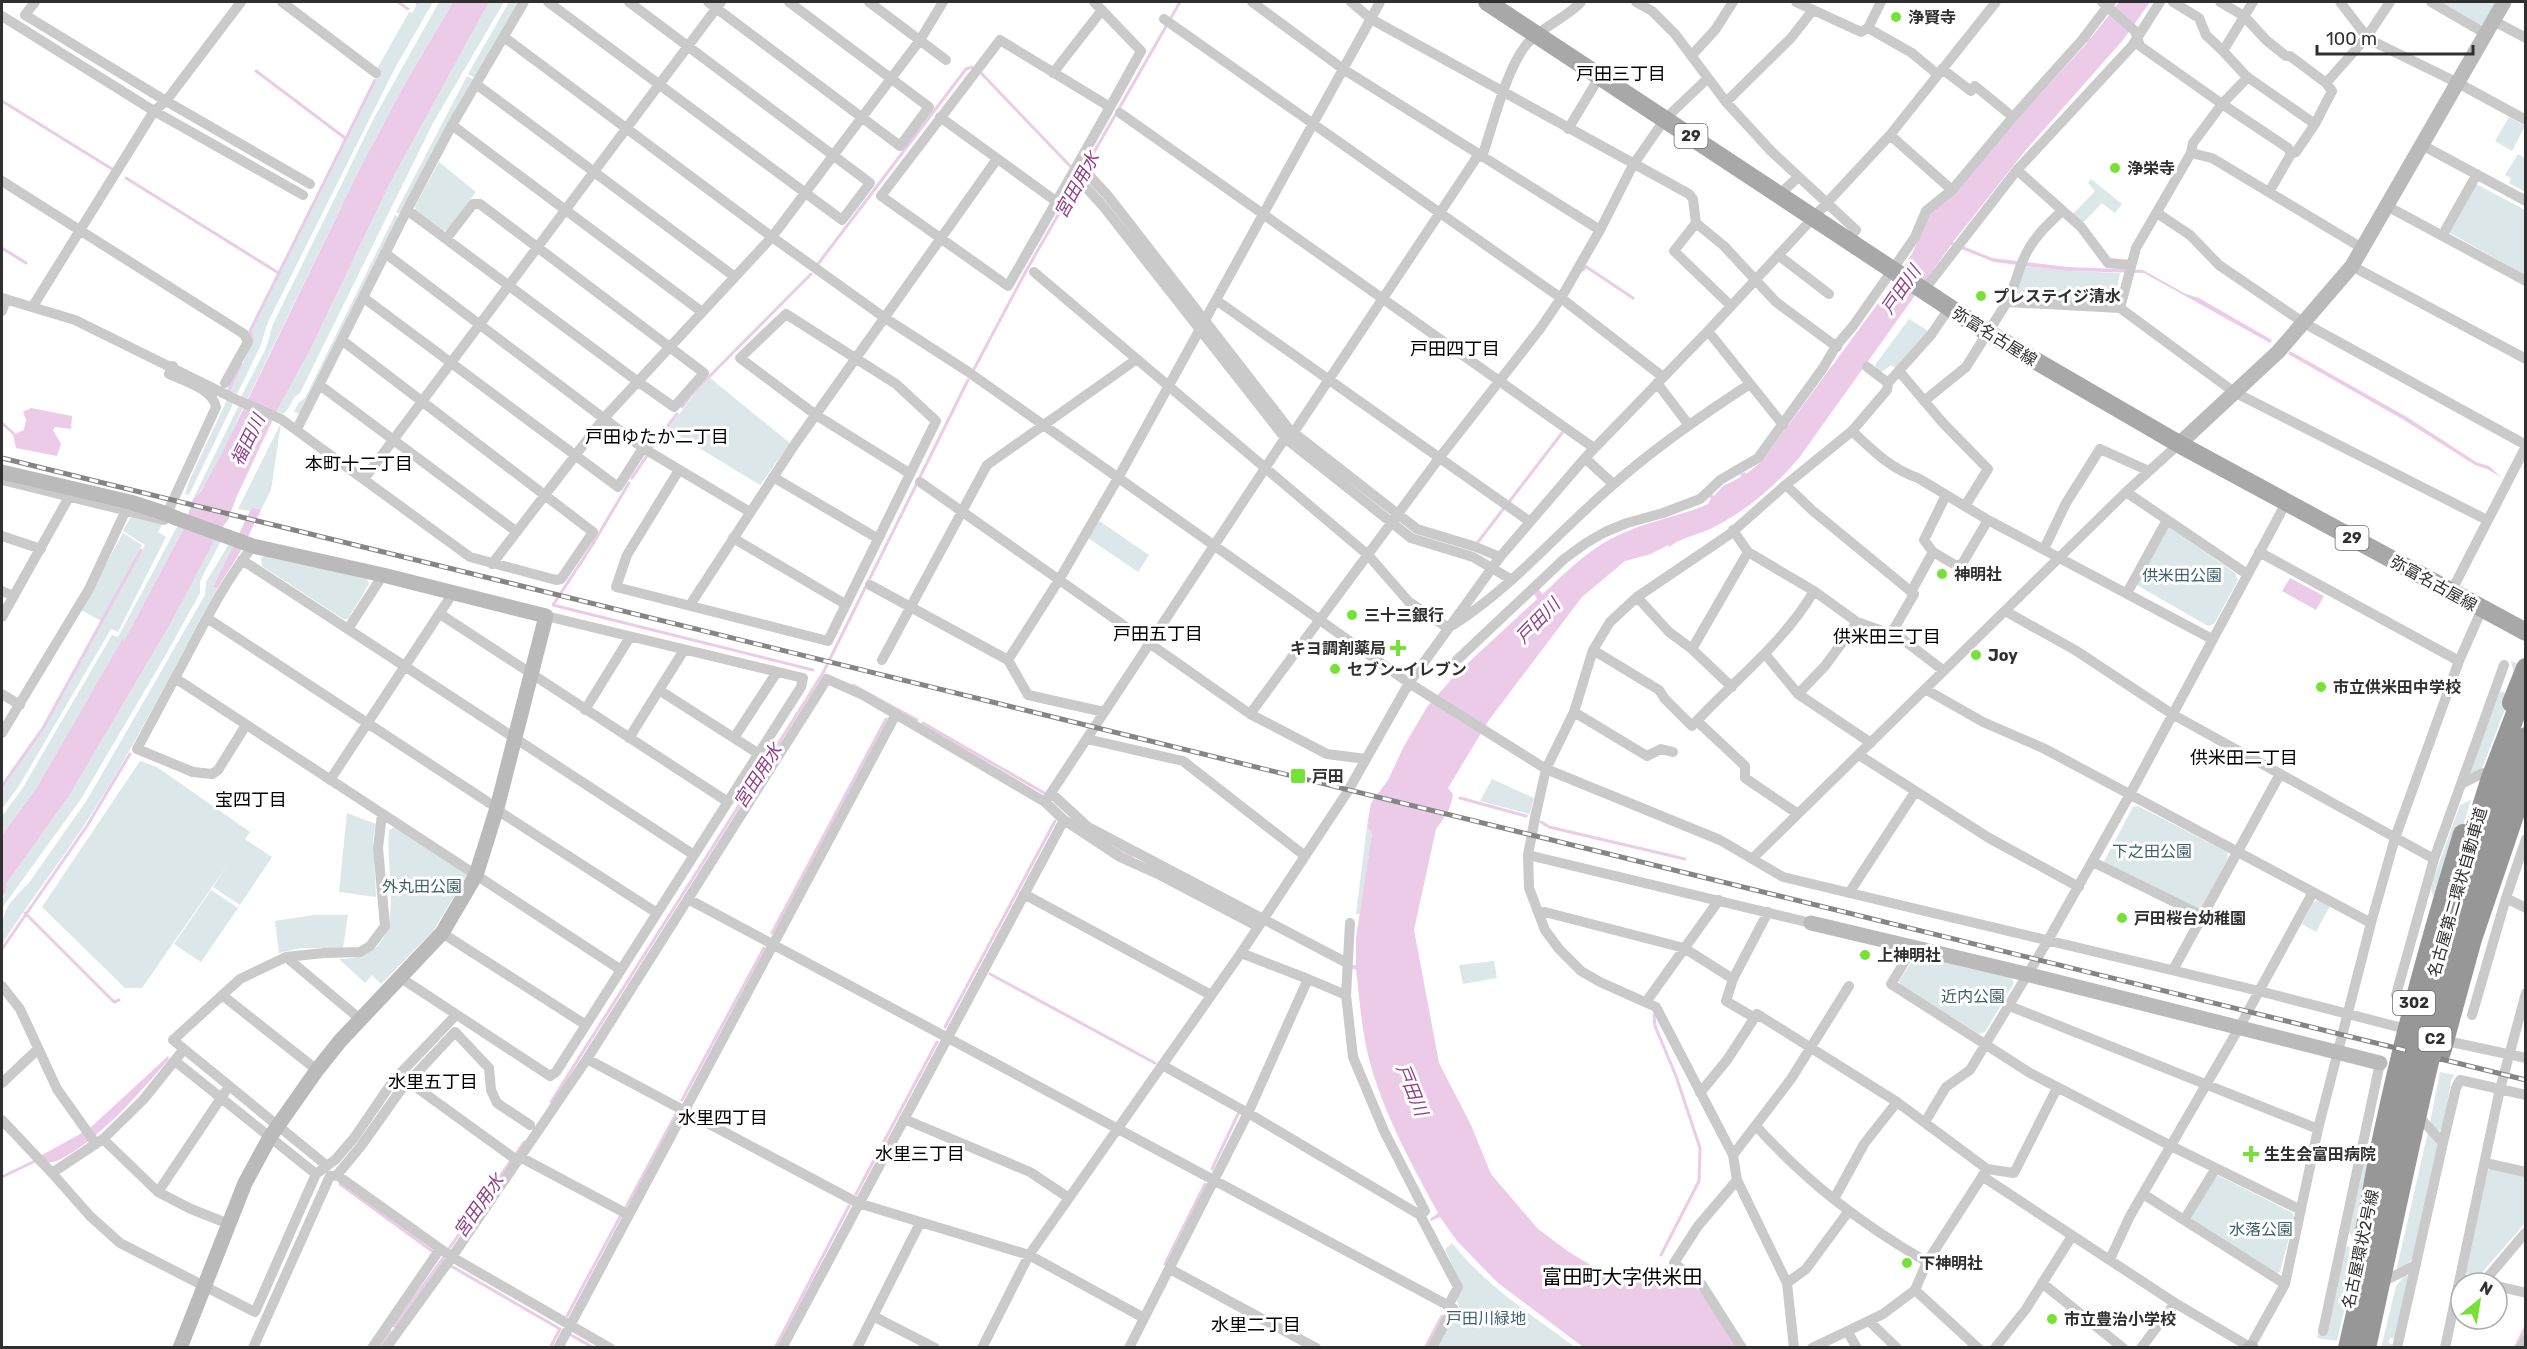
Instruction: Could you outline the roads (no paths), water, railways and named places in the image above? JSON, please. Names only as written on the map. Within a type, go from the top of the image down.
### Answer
[{"type":"highway","name":"名古屋環状2号線","points":[[2340,1347],[2384,1128],[2407,1029],[2438,913],[2483,773],[2526,668]]},
{"type":"highway","name":"名古屋第二環状自動車道","points":[[2348,1347],[2447,919],[2491,778],[2526,687]]},
{"type":"highway","name":"名古屋第二環状自動車道","points":[[2366,1347],[2424,1086],[2464,924],[2512,772],[2526,737]]},
{"type":"highway","name":"名古屋環状2号線","points":[[2373,1347],[2423,1121],[2444,1040],[2472,939],[2526,780]]},
{"type":"main road","name":"弥富名古屋線","points":[[1486,2],[1988,333],[2179,444],[2526,632]]},
{"type":"street","points":[[33,306],[154,111],[166,101],[241,2]]},
{"type":"street","points":[[282,2],[376,73]]},
{"type":"street","points":[[297,429],[321,386],[407,210],[452,125],[524,2]]},
{"type":"street","points":[[548,2],[842,220],[870,183],[629,2]]},
{"type":"street","points":[[364,479],[659,85],[715,4],[900,146],[929,107],[789,2]]},
{"type":"street","points":[[868,2],[946,60]]},
{"type":"street","points":[[492,564],[604,418],[772,237],[920,40],[943,2]]},
{"type":"street","points":[[1094,2],[1141,51],[1110,107],[1057,202],[1008,286],[881,196],[1000,40],[1110,107]]},
{"type":"street","points":[[1252,2],[1343,69],[1600,230]]},
{"type":"street","points":[[1351,2],[1371,19],[1689,194],[1693,199],[1696,223],[1724,246],[1754,281],[1776,302],[1836,346]]},
{"type":"street","points":[[1008,660],[1059,580],[1118,478],[1380,2]]},
{"type":"street","points":[[1048,797],[1289,435],[1440,212],[1481,156],[1516,61],[1527,44],[1581,2]]},
{"type":"street","points":[[1636,2],[1652,11],[1692,55],[1726,102],[1770,152],[1828,201],[1856,230],[1848,240]]},
{"type":"street","points":[[1692,55],[1715,30],[1733,2]]},
{"type":"street","points":[[1796,2],[1861,32],[1868,28],[1881,2]]},
{"type":"street","points":[[982,1347],[1029,1255],[1240,953],[1348,792],[1409,683],[1496,562],[1594,448],[1708,331],[1890,135],[1996,2]]},
{"type":"street","points":[[1924,290],[2018,170],[2132,46],[2137,33],[2160,2]]},
{"type":"street","points":[[2173,2],[2199,18],[2206,35],[2248,77],[2315,124]]},
{"type":"street","points":[[2220,2],[2244,16],[2266,40],[2326,83],[2332,92],[2315,124],[2296,152],[2291,154],[2269,192]]},
{"type":"street","points":[[2223,51],[2253,2]]},
{"type":"street","points":[[2340,2],[2366,38],[2458,83],[2526,120]]},
{"type":"street","points":[[2326,83],[2366,38],[2390,2]]},
{"type":"street","points":[[2432,2],[2486,34]]},
{"type":"street","points":[[1753,858],[2126,492],[2278,352],[2304,323],[2352,266],[2504,2]]},
{"type":"street","points":[[30,3],[25,15],[166,101],[310,184]]},
{"type":"street","points":[[1457,660],[1564,559],[1586,543],[1627,523],[1700,499],[1720,480],[1758,458],[1836,346],[1894,270],[1915,237],[1926,211],[1952,190],[2082,40],[2107,3],[2137,33],[2140,46],[2288,148],[2291,154]]},
{"type":"street","points":[[1053,73],[1102,10]]},
{"type":"street","points":[[1726,102],[1791,38],[1813,10]]},
{"type":"street","points":[[2,16],[154,111],[303,195]]},
{"type":"street","points":[[1167,21],[1561,298],[1660,380],[1688,424]]},
{"type":"street","points":[[2494,21],[2526,38]]},
{"type":"street","points":[[1868,28],[1971,91],[1976,86],[2013,117]]},
{"type":"street","points":[[504,37],[772,237],[885,318],[1044,426],[1409,683],[1546,769],[1720,840],[1783,877],[2047,942],[2173,970],[2444,1040],[2526,1058]]},
{"type":"street","points":[[1568,129],[1600,76]]},
{"type":"street","points":[[2120,308],[2136,248],[2191,153],[2193,143],[2222,104],[2248,77]]},
{"type":"street","points":[[1250,714],[1498,380],[1540,329],[1561,298],[1600,230],[1633,165],[1665,119],[1708,78]]},
{"type":"street","points":[[476,84],[735,277]]},
{"type":"street","points":[[1120,113],[1594,448]]},
{"type":"street","points":[[940,117],[1057,202]]},
{"type":"street","points":[[452,125],[702,312]]},
{"type":"street","points":[[1890,135],[1952,190]]},
{"type":"street","points":[[2422,145],[2526,201]]},
{"type":"street","points":[[2191,153],[2212,158],[2362,248]]},
{"type":"street","points":[[690,605],[772,477],[997,159]]},
{"type":"street","points":[[2018,170],[2081,227],[2108,264],[2129,268]]},
{"type":"street","points":[[2442,236],[2477,174]]},
{"type":"street","points":[[1779,195],[1798,177]]},
{"type":"street","points":[[1084,178],[1109,197],[1201,325],[1289,435],[1395,519],[1422,531],[1476,547],[1516,576]]},
{"type":"street","points":[[2,182],[244,334],[248,342],[225,383]]},
{"type":"street","points":[[407,210],[446,239],[509,285],[637,381],[674,406],[705,373],[480,204],[472,204],[446,239]]},
{"type":"street","points":[[2387,206],[2526,281]]},
{"type":"street","points":[[1924,402],[1966,367],[2007,302],[2022,263],[2042,230],[2062,211]]},
{"type":"street","points":[[2157,213],[2190,235],[2219,265],[2304,323],[2526,445],[2451,592]]},
{"type":"street","points":[[1696,223],[1674,251],[1731,306]]},
{"type":"street","points":[[386,253],[643,448],[750,512]]},
{"type":"street","points":[[1778,255],[1829,294]]},
{"type":"street","points":[[2352,266],[2526,359]]},
{"type":"street","points":[[1034,272],[1368,555],[1409,603],[1448,628]]},
{"type":"street","points":[[2,311],[4,298],[33,306],[75,320],[173,366],[297,429],[470,557],[556,580],[561,579],[593,532],[343,341]]},
{"type":"street","points":[[364,298],[618,487],[643,448]]},
{"type":"street","points":[[1216,300],[1529,521]]},
{"type":"street","points":[[2007,302],[2120,308],[2234,392],[2487,520]]},
{"type":"street","points":[[1794,1347],[1786,1283],[1737,1180],[1733,1155],[1656,1006],[1600,982],[1581,971],[1553,942],[1545,930],[1529,888],[1528,855],[1546,769],[1574,712],[1593,650],[1610,622],[1636,597],[1730,534],[1852,431],[1887,390],[1888,383],[1931,335],[1950,308]]},
{"type":"street","points":[[679,471],[627,555],[616,587],[828,641],[936,421],[896,384],[786,314],[740,358],[816,415],[909,473]]},
{"type":"street","points":[[1708,331],[1782,425]]},
{"type":"street","points":[[882,660],[987,465],[1137,359]]},
{"type":"street","points":[[2,480],[164,520],[216,407],[209,393],[169,374],[173,366]]},
{"type":"street","points":[[1867,368],[1888,383]]},
{"type":"street","points":[[1899,371],[1924,402],[1988,469],[1965,507]]},
{"type":"street","points":[[1448,628],[1485,604],[1613,484],[1688,424],[1750,384]]},
{"type":"street","points":[[321,386],[517,532]]},
{"type":"street","points":[[1852,431],[1882,459],[1965,507],[2212,639]]},
{"type":"street","points":[[2044,549],[2066,503],[2100,449],[2149,471]]},
{"type":"street","points":[[1585,458],[1613,484]]},
{"type":"street","points":[[2,472],[130,502],[240,541],[803,678],[801,687],[759,754],[556,1072],[550,1076],[401,978]]},
{"type":"street","points":[[772,477],[877,538]]},
{"type":"street","points":[[920,482],[1250,714],[1328,754],[1366,759]]},
{"type":"street","points":[[1787,486],[1813,512],[1914,594],[1891,634]]},
{"type":"street","points":[[2126,492],[2247,574]]},
{"type":"street","points":[[1946,495],[1923,540],[1933,552],[1957,566],[1962,564],[1988,520]]},
{"type":"street","points":[[2,617],[69,497]]},
{"type":"street","points":[[1925,1122],[1946,1087],[1970,1070],[1984,1043],[2047,942],[2129,796],[2287,501]]},
{"type":"street","points":[[2,733],[89,589],[126,510]]},
{"type":"street","points":[[2127,593],[2167,520]]},
{"type":"street","points":[[1733,530],[1748,552],[1814,591],[1857,622],[1901,638],[1944,671]]},
{"type":"street","points":[[2,536],[41,549]]},
{"type":"street","points":[[733,538],[845,604]]},
{"type":"street","points":[[240,541],[242,560],[207,618],[137,749],[193,772],[212,774],[218,770],[246,725]]},
{"type":"street","points":[[1692,649],[1748,552]]},
{"type":"street","points":[[1911,592],[1933,552]]},
{"type":"street","points":[[2259,552],[2459,661]]},
{"type":"street","points":[[242,560],[694,855]]},
{"type":"street","points":[[348,629],[382,575]]},
{"type":"street","points":[[870,585],[1008,660],[1028,695],[1104,712]]},
{"type":"street","points":[[2,591],[14,596]]},
{"type":"street","points":[[1593,650],[1659,690],[1692,726],[1765,654],[1803,609],[1814,591]]},
{"type":"street","points":[[330,780],[453,593]]},
{"type":"street","points":[[1636,597],[1669,632],[1692,649],[1732,687]]},
{"type":"street","points":[[1700,1093],[1727,1060],[1757,1014],[1897,1102],[1985,1172],[2072,1236],[2175,1303],[2250,1347],[2285,1284],[2318,1129],[2346,1014],[2395,838],[2459,661],[2482,609]]},
{"type":"street","points":[[2005,610],[2075,650],[2172,714],[2434,860]]},
{"type":"street","points":[[440,614],[728,802]]},
{"type":"street","points":[[180,1347],[245,1183],[274,1131],[316,1070],[360,1019],[442,933],[476,876],[497,809],[546,616]]},
{"type":"street","points":[[207,618],[657,913]]},
{"type":"street","points":[[1798,694],[1825,666],[1857,622]]},
{"type":"street","points":[[585,710],[630,637]]},
{"type":"street","points":[[629,738],[684,650]]},
{"type":"street","points":[[1765,654],[1798,694],[1871,743]]},
{"type":"street","points":[[2396,995],[2434,860],[2504,664]]},
{"type":"street","points":[[734,738],[777,672]]},
{"type":"street","points":[[175,678],[621,970]]},
{"type":"street","points":[[386,1347],[452,1257],[587,1059],[827,679],[863,695],[1048,797],[1088,827],[1260,922]]},
{"type":"street","points":[[1925,689],[1983,722],[2043,748],[2129,796],[2371,922]]},
{"type":"street","points":[[659,690],[759,754]]},
{"type":"street","points":[[2,694],[20,705]]},
{"type":"street","points":[[1574,712],[1647,756],[1661,749],[1673,752]]},
{"type":"street","points":[[558,1347],[896,714]]},
{"type":"street","points":[[1697,721],[1745,766],[1745,778],[1798,814]]},
{"type":"street","points":[[1087,739],[1183,761],[1305,856]]},
{"type":"street","points":[[1859,755],[1989,838],[2079,887]]},
{"type":"street","points":[[2463,783],[2483,773]]},
{"type":"street","points":[[2173,970],[2280,774]]},
{"type":"street","points":[[1849,893],[1915,792]]},
{"type":"street","points":[[1048,797],[1064,820],[1120,857],[1347,963]]},
{"type":"street","points":[[316,1174],[230,1086],[173,1040],[240,979],[286,957],[360,952],[370,946],[385,926],[378,848],[382,814]]},
{"type":"street","points":[[782,1347],[1064,820]]},
{"type":"street","points":[[2472,1015],[2506,898],[2526,839]]},
{"type":"street","points":[[1528,855],[2026,974],[2380,1063],[2323,1331]]},
{"type":"street","points":[[2093,862],[2203,916]]},
{"type":"street","points":[[2110,1259],[2143,1194],[2239,1028],[2313,892]]},
{"type":"street","points":[[1024,894],[1211,995]]},
{"type":"street","points":[[2425,894],[2438,913]]},
{"type":"street","points":[[2506,898],[2526,908]]},
{"type":"street","points":[[688,899],[1453,1308],[1432,1347]]},
{"type":"street","points":[[1647,1002],[1719,900]]},
{"type":"street","points":[[1537,910],[1684,948],[1733,979]]},
{"type":"street","points":[[1755,1018],[1726,1001],[1733,979],[1768,912]]},
{"type":"street","points":[[1350,923],[1346,995],[1353,1058],[1384,1131],[1425,1211],[1420,1215]]},
{"type":"street","points":[[442,933],[586,1025]]},
{"type":"street","points":[[2472,939],[2496,934]]},
{"type":"street","points":[[1913,948],[1891,984],[2057,1088],[2301,1209]]},
{"type":"street","points":[[1240,953],[1346,995]]},
{"type":"street","points":[[286,957],[360,1019]]},
{"type":"street","points":[[1130,1347],[1248,1113],[1308,979]]},
{"type":"street","points":[[2,986],[20,1009],[57,1089],[97,1141],[158,1192],[191,1209],[229,1224]]},
{"type":"street","points":[[1733,1155],[1810,1049],[1849,986]]},
{"type":"street","points":[[2462,1271],[2500,1089],[2526,993]]},
{"type":"street","points":[[222,995],[316,1070]]},
{"type":"street","points":[[2007,1005],[2318,1129]]},
{"type":"street","points":[[2,1120],[90,1216],[120,1243],[255,1312],[316,1174],[335,1160],[354,1138],[393,1081],[456,1015]]},
{"type":"street","points":[[337,1175],[409,1082],[455,1032],[489,1068],[491,1090],[497,1103],[530,1125]]},
{"type":"street","points":[[2,1083],[38,1049]]},
{"type":"street","points":[[50,1171],[97,1141],[143,1100],[184,1049]]},
{"type":"street","points":[[587,1059],[858,1203],[1029,1255],[1144,1318]]},
{"type":"street","points":[[175,1061],[221,1098],[326,1165]]},
{"type":"street","points":[[1162,1065],[1420,1215],[1458,1287],[1448,1306]]},
{"type":"street","points":[[2397,1347],[2443,1143],[2460,1080],[2526,1095]]},
{"type":"street","points":[[409,1082],[519,1159],[629,1215]]},
{"type":"street","points":[[158,1192],[230,1086]]},
{"type":"street","points":[[1985,1172],[2014,1173],[2057,1088]]},
{"type":"street","points":[[1834,1199],[1864,1144],[1897,1102]]},
{"type":"street","points":[[904,1119],[1030,1172],[1069,1198]]},
{"type":"street","points":[[2423,1121],[2443,1143]]},
{"type":"street","points":[[1756,1126],[1783,1155],[1848,1212],[1876,1233],[1927,1262]]},
{"type":"street","points":[[2364,1139],[2384,1128]]},
{"type":"street","points":[[2485,1163],[2526,1172]]},
{"type":"street","points":[[2184,1220],[2216,1168]]},
{"type":"street","points":[[1812,1347],[1883,1314],[1915,1290],[1927,1262],[1985,1172]]},
{"type":"street","points":[[254,1347],[330,1176],[337,1175],[452,1257],[610,1347]]},
{"type":"street","points":[[1737,1180],[1698,1226],[1674,1263],[1702,1285],[1742,1347]]},
{"type":"street","points":[[2143,1194],[2285,1284]]},
{"type":"street","points":[[1786,1283],[1806,1269],[1848,1212]]},
{"type":"street","points":[[857,1347],[920,1223]]},
{"type":"street","points":[[2493,1271],[2526,1232]]},
{"type":"street","points":[[1995,1347],[2026,1309],[2072,1236]]},
{"type":"street","points":[[2344,1236],[2360,1256]]},
{"type":"street","points":[[372,1347],[440,1249]]},
{"type":"street","points":[[2388,1279],[2416,1266]]},
{"type":"street","points":[[1170,1269],[1316,1347]]},
{"type":"street","points":[[2042,1283],[2123,1347]]},
{"type":"street","points":[[2509,1289],[2526,1293]]},
{"type":"street","points":[[1915,1290],[1978,1347]]},
{"type":"street","points":[[2141,1347],[2175,1303]]},
{"type":"street","points":[[873,1316],[935,1347]]},
{"type":"street","points":[[1869,1321],[1897,1347]]},
{"type":"street","points":[[2445,1347],[2449,1329]]},
{"type":"street","points":[[1847,1331],[1857,1347]]},
{"type":"street","points":[[2521,1347],[2526,1339]]},
{"type":"water","name":"福田川","points":[[453,2],[489,2],[389,185],[311,348],[277,411],[228,520],[219,531],[172,621],[69,796],[6,884],[6,891],[2,898],[2,835],[37,787],[122,640],[124,641],[184,528],[193,499],[202,490],[221,455],[361,166],[407,80]]},
{"type":"water","name":"戸田川","points":[[2119,2],[2150,2],[2123,40],[2025,151],[1953,242],[1992,258],[2068,267],[2143,270],[2186,294],[2199,298],[2272,340],[2270,343],[2144,273],[2067,271],[1994,262],[1951,245],[1790,469],[1771,488],[1727,520],[1670,547],[1668,545],[1651,554],[1625,561],[1582,597],[1489,720],[1448,788],[1453,794],[1451,805],[1436,829],[1414,930],[1439,1063],[1471,1125],[1491,1174],[1538,1229],[1569,1252],[1604,1273],[1622,1282],[1636,1282],[1660,1268],[1688,1281],[1707,1299],[1738,1347],[1583,1347],[1498,1283],[1457,1241],[1440,1217],[1431,1221],[1430,1219],[1438,1213],[1385,1107],[1366,1045],[1356,969],[1351,969],[1351,965],[1356,965],[1356,938],[1372,833],[1367,826],[1371,803],[1388,780],[1404,746],[1427,707],[1456,674],[1537,599],[1534,594],[1538,589],[1543,594],[1582,558],[1616,536],[1708,504],[1711,494],[1714,496],[1723,486],[1741,477],[1740,474],[1745,472],[1746,474],[1761,462],[1896,279],[1913,252],[1928,216],[2087,43],[2088,37],[2091,38]]},
{"type":"water","points":[[2290,351],[2407,417],[2476,462],[2489,466],[2501,477],[2475,465],[2404,420],[2288,354]]},
{"type":"water","points":[[31,408],[72,416],[71,429],[55,427],[53,430],[61,444],[57,456],[16,448],[13,435],[24,430],[26,420],[23,412]]},
{"type":"water","points":[[252,507],[261,510],[242,549],[217,589],[213,587]]},
{"type":"water","points":[[2290,578],[2324,596],[2316,610],[2282,591]]},
{"type":"water","points":[[168,1056],[169,1059],[132,1100],[90,1140],[59,1160],[36,1164],[33,1160],[89,1129]]},
{"type":"waterway","points":[[398,2],[408,9]]},
{"type":"waterway","name":"宮田用水","points":[[974,369],[1026,271],[1180,2]]},
{"type":"waterway","points":[[818,264],[966,69],[972,67]]},
{"type":"waterway","points":[[256,71],[345,138]]},
{"type":"waterway","points":[[981,73],[1070,166]]},
{"type":"waterway","points":[[252,339],[250,331],[375,80]]},
{"type":"waterway","points":[[2,101],[112,169]]},
{"type":"waterway","points":[[126,178],[277,272]]},
{"type":"waterway","points":[[2,248],[26,263]]},
{"type":"waterway","points":[[1583,270],[1585,266],[1633,298]]},
{"type":"waterway","points":[[682,407],[691,395],[811,274]]},
{"type":"waterway","points":[[229,390],[241,364]]},
{"type":"waterway","name":"宮田用水","points":[[551,1102],[823,673],[968,380]]},
{"type":"waterway","points":[[651,448],[677,414]]},
{"type":"waterway","points":[[2,423],[14,434]]},
{"type":"waterway","points":[[1509,502],[1562,433]]},
{"type":"waterway","points":[[632,478],[648,454]]},
{"type":"waterway","points":[[629,483],[553,605],[813,670]]},
{"type":"waterway","points":[[1478,542],[1504,508]]},
{"type":"waterway","points":[[2,786],[43,728],[141,550]]},
{"type":"waterway","points":[[853,685],[917,720]]},
{"type":"waterway","points":[[772,933],[886,719]]},
{"type":"waterway","points":[[923,723],[1046,794]]},
{"type":"waterway","points":[[2,949],[87,826],[130,754]]},
{"type":"waterway","points":[[1460,798],[1526,816]]},
{"type":"waterway","points":[[945,1027],[1055,821]]},
{"type":"waterway","points":[[1541,822],[1549,827],[1685,859]]},
{"type":"waterway","points":[[1115,847],[1132,857]]},
{"type":"waterway","points":[[25,913],[114,1002],[119,1000]]},
{"type":"waterway","points":[[682,1100],[764,948]]},
{"type":"waterway","points":[[990,974],[1155,1063]]},
{"type":"waterway","points":[[1654,1015],[1655,1026],[1676,1076],[1700,1148],[1699,1181],[1661,1255]]},
{"type":"waterway","points":[[856,1194],[937,1042]]},
{"type":"waterway","points":[[626,1207],[676,1114]]},
{"type":"waterway","points":[[1212,1169],[1238,1114]]},
{"type":"waterway","name":"宮田用水","points":[[516,1154],[524,1142]]},
{"type":"waterway","points":[[2,1177],[35,1161]]},
{"type":"waterway","name":"宮田用水","points":[[448,1250],[510,1162]]},
{"type":"waterway","points":[[340,1184],[432,1251]]},
{"type":"waterway","points":[[1165,1264],[1205,1184]]},
{"type":"waterway","points":[[775,1348],[849,1206]]},
{"type":"waterway","points":[[567,1316],[621,1215]]},
{"type":"waterway","name":"宮田用水","points":[[394,1326],[444,1257]]},
{"type":"waterway","points":[[451,1266],[560,1329],[550,1348]]},
{"type":"waterway","points":[[1425,1348],[1442,1316]]},
{"type":"waterway","points":[[2515,1348],[2526,1326]]},
{"type":"waterway","name":"宮田用水","points":[[379,1348],[390,1331]]},
{"type":"waterway","points":[[571,1335],[594,1348]]},
{"type":"railway","points":[[2,458],[2526,1080]]},
{"type":"place","name":"浄賢寺","points":[[1896,17]]},
{"type":"place","name":"浄栄寺","points":[[2115,168]]},
{"type":"place","name":"プレステイジ清水","points":[[1981,296]]},
{"type":"place","name":"神明社","points":[[1942,574]]},
{"type":"place","name":"三十三銀行","points":[[1352,615]]},
{"type":"place","name":"キヨ調剤薬局","points":[[1398,648]]},
{"type":"place","name":"Joy","points":[[1976,655]]},
{"type":"place","name":"セブン-イレブン","points":[[1335,669]]},
{"type":"place","name":"市立供米田中学校","points":[[2321,687]]},
{"type":"place","name":"戸田","points":[[1298,776]]},
{"type":"place","name":"戸田桜台幼稚園","points":[[2122,918]]},
{"type":"place","name":"上神明社","points":[[1865,955]]},
{"type":"place","name":"生生会富田病院","points":[[2251,1154]]},
{"type":"place","name":"下神明社","points":[[1907,1263]]},
{"type":"place","name":"市立豊治小学校","points":[[2052,1319]]},
{"type":"district","name":"戸田三丁目","points":[[1621,74]]},
{"type":"district","name":"戸田四丁目","points":[[1455,349]]},
{"type":"district","name":"戸田ゆたか二丁目","points":[[657,437]]},
{"type":"district","name":"本町十二丁目","points":[[359,464]]},
{"type":"district","name":"戸田五丁目","points":[[1158,634]]},
{"type":"district","name":"供米田三丁目","points":[[1887,637]]},
{"type":"district","name":"供米田二丁目","points":[[2244,758]]},
{"type":"district","name":"宝四丁目","points":[[251,800]]},
{"type":"district","name":"水里五丁目","points":[[433,1082]]},
{"type":"district","name":"水里四丁目","points":[[723,1118]]},
{"type":"district","name":"水里三丁目","points":[[920,1154]]},
{"type":"district","name":"富田町大字供米田","points":[[1622,1277]]},
{"type":"district","name":"水里二丁目","points":[[1256,1325]]},
{"type":"park label","name":"供米田公園","points":[[2182,575]]},
{"type":"park label","name":"下之田公園","points":[[2152,851]]},
{"type":"park label","name":"外丸田公園","points":[[422,886]]},
{"type":"park label","name":"近内公園","points":[[1973,996]]},
{"type":"park label","name":"水落公園","points":[[2261,1229]]},
{"type":"park label","name":"戸田川緑地","points":[[1486,1318]]}]
